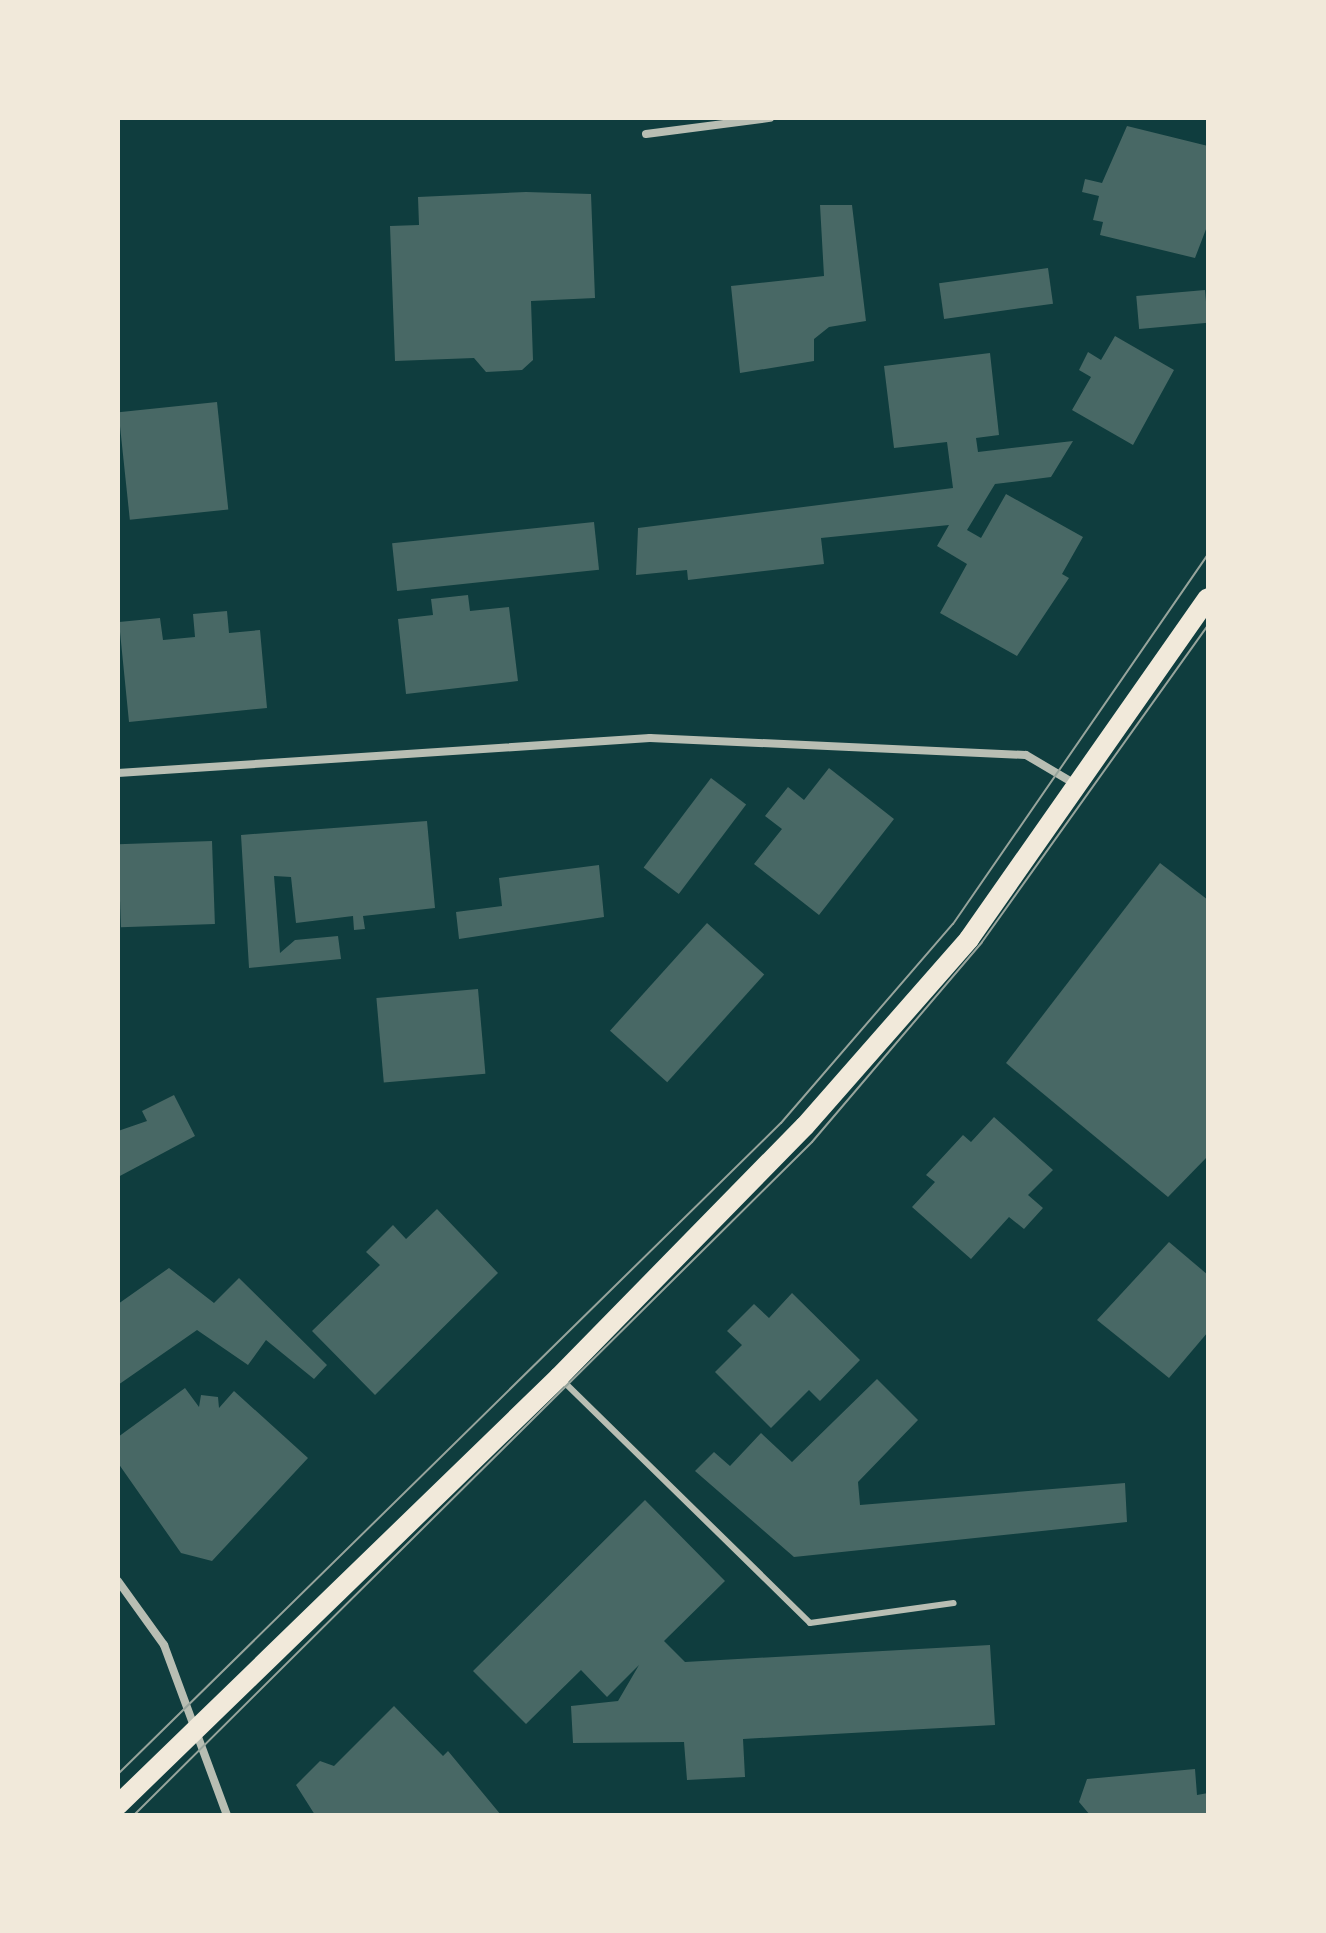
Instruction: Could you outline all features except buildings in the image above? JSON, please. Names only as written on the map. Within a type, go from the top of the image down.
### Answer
[{"type":"main road","points":[[118,1805],[559,1377],[805,1126],[969,939],[1080,788],[1208,598]]},
{"type":"street","points":[[646,134],[770,118]]},
{"type":"street","points":[[118,773],[650,738],[1026,755],[1080,788]]},
{"type":"street","points":[[118,1581],[164,1645],[193,1734],[227,1815]]},
{"type":"lane","points":[[559,1377],[810,1623],[954,1603]]},
{"type":"tram line","points":[[118,1774],[781,1123],[953,924],[1208,555]]},
{"type":"tram line","points":[[134,1815],[812,1142],[982,942],[1208,625]]}]
